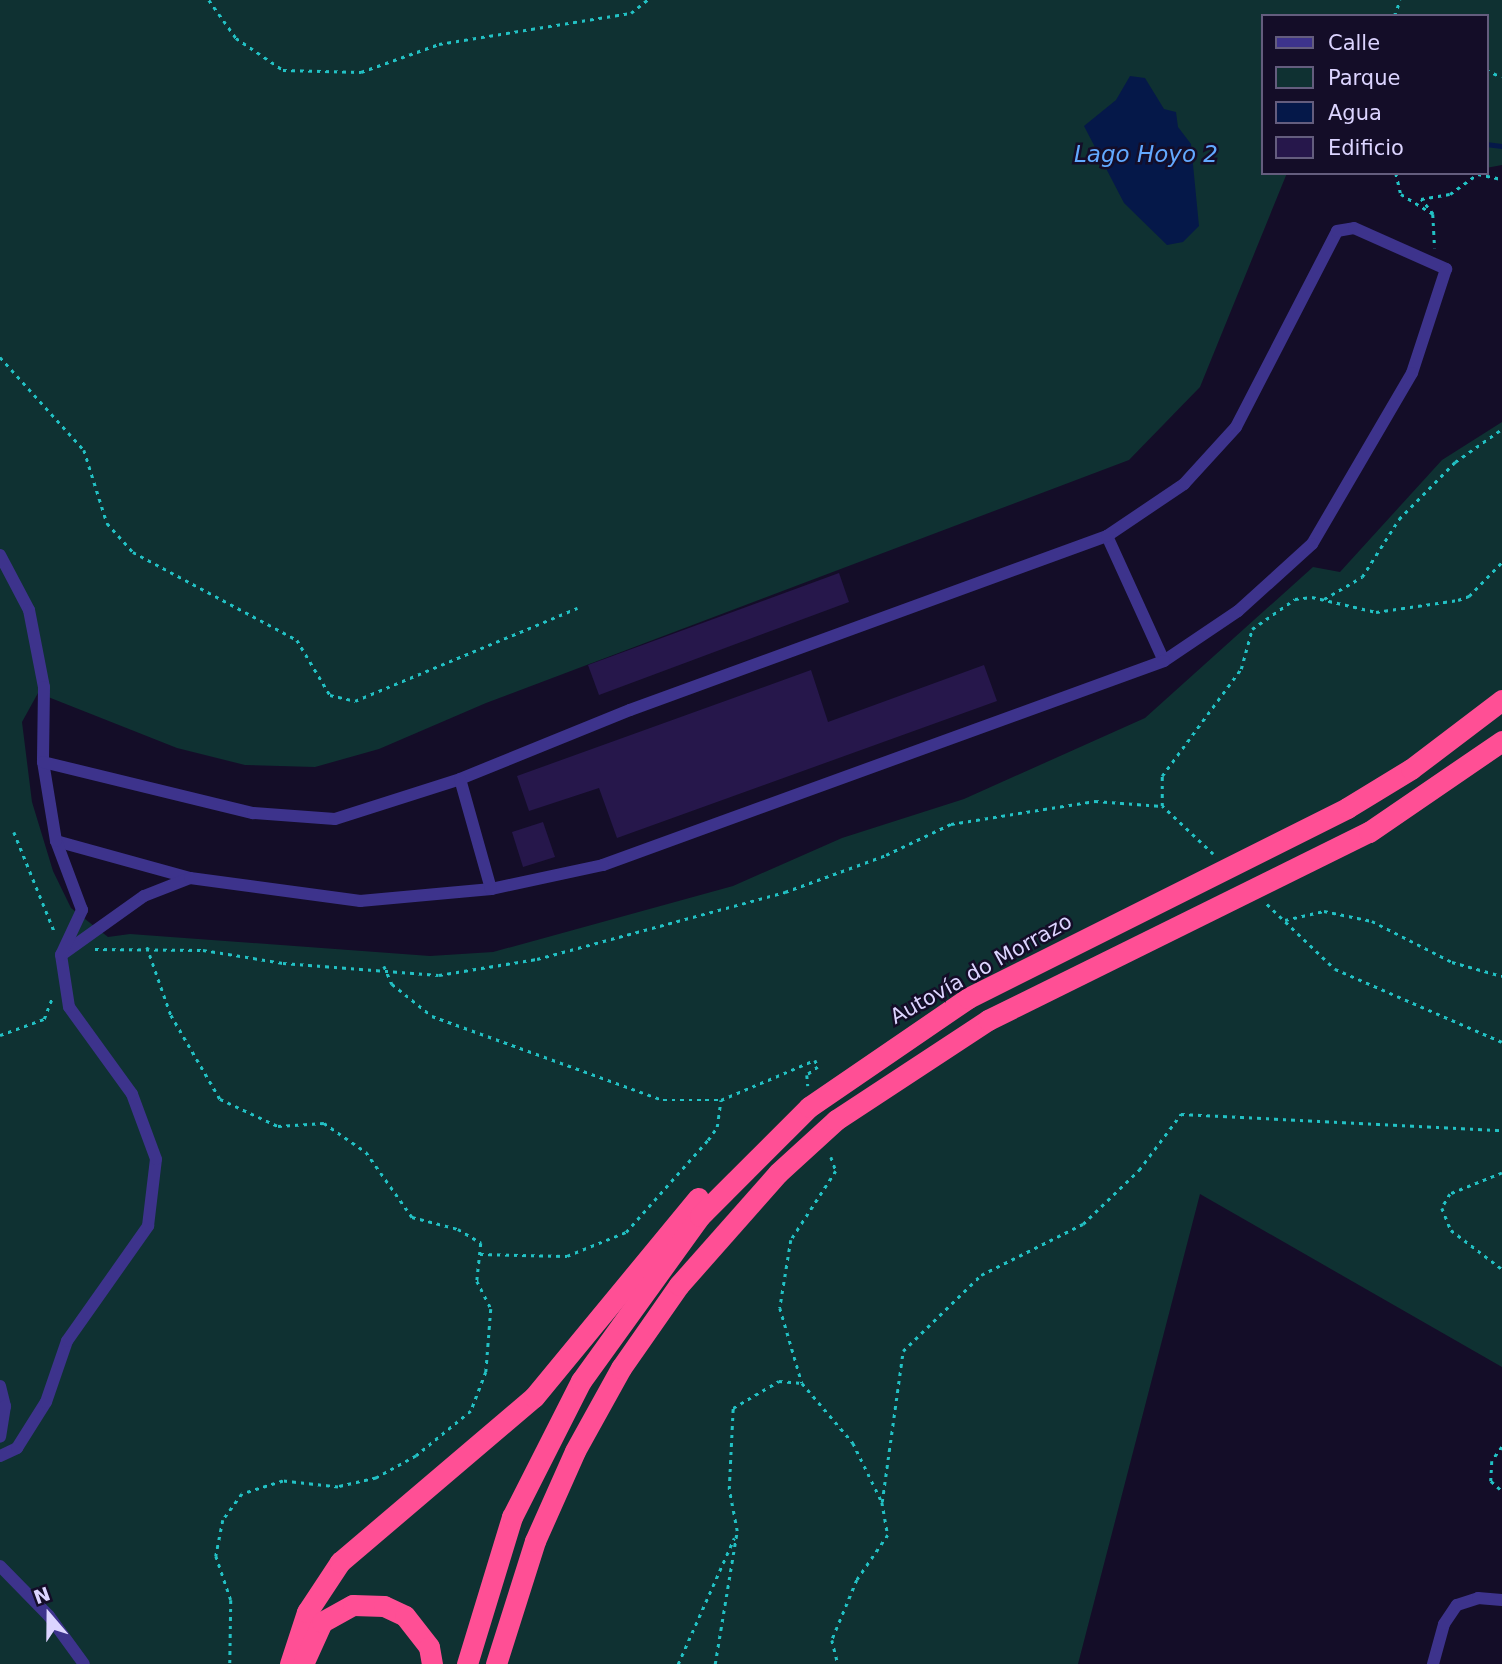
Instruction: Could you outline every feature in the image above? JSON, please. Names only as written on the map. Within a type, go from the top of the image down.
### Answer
[{"type":"highway","name":"Autovía do Morrazo","points":[[467,1664],[512,1517],[581,1381],[700,1216],[806,1099],[968,999],[1347,808],[1410,769],[1502,700]]},
{"type":"highway","points":[[496,1664],[535,1541],[575,1451],[621,1368],[679,1285],[778,1173],[836,1120],[988,1020],[1369,832],[1502,741]]},
{"type":"highway","points":[[290,1664],[307,1612],[340,1562],[534,1397],[645,1256],[706,1189],[779,1119],[806,1099]]},
{"type":"highway","points":[[303,1664],[322,1622],[353,1605],[384,1606],[405,1616],[429,1647],[432,1664]]},
{"type":"street","points":[[43,762],[253,813],[335,819],[460,779],[630,710],[1107,536],[1184,484],[1236,427],[1338,231],[1354,228],[1434,259],[1446,269],[1412,373],[1311,544],[1238,611],[1164,661],[603,865],[491,889],[360,901],[190,877],[56,841]]},
{"type":"street","points":[[1107,536],[1164,661]]},
{"type":"street","points":[[0,555],[29,610],[44,687],[43,762],[56,841],[82,910],[63,951],[69,1007],[132,1094],[156,1159],[148,1226],[67,1341],[46,1402],[17,1448],[0,1456]]},
{"type":"street","points":[[460,779],[491,889]]},
{"type":"street","points":[[63,951],[144,895],[190,877]]},
{"type":"street","points":[[0,1386],[5,1406],[0,1437]]},
{"type":"street","points":[[0,1566],[49,1616],[84,1664]]},
{"type":"street","points":[[1433,1664],[1444,1623],[1457,1605],[1478,1598],[1502,1600]]},
{"type":"path","points":[[209,0],[236,37],[283,70],[361,72],[439,44],[631,13],[647,0]]},
{"type":"path","points":[[1395,14],[1400,0]]},
{"type":"path","points":[[1396,9],[1400,14]]},
{"type":"path","points":[[1396,175],[1401,194],[1433,214]]},
{"type":"path","points":[[1434,259],[1433,214],[1421,200],[1450,194],[1477,175]]},
{"type":"path","points":[[1483,175],[1502,179]]},
{"type":"path","points":[[0,357],[84,450],[107,523],[133,552],[297,640],[330,695],[355,701],[577,608]]},
{"type":"path","points":[[1324,599],[1362,577],[1399,519],[1455,462],[1502,429]]},
{"type":"path","points":[[1162,807],[1162,776],[1241,669],[1252,629],[1295,599],[1324,599],[1376,611],[1447,602],[1469,596],[1502,562]]},
{"type":"path","points":[[14,832],[42,906],[63,951],[114,945],[147,947],[283,963],[384,967],[439,975],[578,948],[785,892],[886,855],[951,824],[1095,802],[1162,807],[1199,841]]},
{"type":"path","points":[[1275,911],[1335,969],[1502,1042]]},
{"type":"path","points":[[1285,920],[1324,911],[1372,921],[1452,962],[1502,976]]},
{"type":"path","points":[[147,947],[171,1015],[220,1099],[278,1126],[324,1123],[366,1152],[412,1217],[458,1228],[481,1243],[478,1272],[491,1309],[486,1372],[471,1411],[416,1457],[376,1478],[338,1487],[283,1481],[242,1494],[223,1520],[216,1556],[231,1600],[230,1664]]},
{"type":"path","points":[[384,967],[392,984],[432,1016],[663,1100],[721,1100],[815,1060],[818,1067],[807,1075],[806,1099]]},
{"type":"path","points":[[0,1035],[44,1019],[49,998],[67,993]]},
{"type":"path","points":[[480,1254],[567,1256],[626,1232],[708,1140],[717,1126],[721,1100]]},
{"type":"path","points":[[882,1502],[903,1351],[981,1275],[1083,1224],[1139,1170],[1181,1114],[1502,1130]]},
{"type":"path","points":[[831,1157],[835,1171],[791,1240],[780,1308],[802,1383],[853,1443],[882,1502],[888,1535],[857,1580],[832,1640],[838,1664]]},
{"type":"path","points":[[1502,1174],[1450,1194],[1442,1208],[1451,1230],[1502,1269]]},
{"type":"path","points":[[715,1664],[737,1531],[729,1489],[733,1408],[779,1381],[802,1383]]},
{"type":"path","points":[[1502,1447],[1492,1461],[1491,1481],[1502,1491]]},
{"type":"path","points":[[678,1664],[737,1531]]},
{"type":"green space","points":[[0,0],[1502,0],[1502,165],[1488,168],[1488,14],[1260,14],[1260,175],[1286,175],[1200,387],[1129,460],[486,703],[379,749],[315,767],[245,765],[177,748],[38,693],[22,722],[32,802],[53,871],[71,908],[108,937],[130,934],[430,956],[493,952],[733,886],[842,838],[964,799],[1145,718],[1313,567],[1340,572],[1442,460],[1502,422],[1502,1367],[1200,1194],[1078,1664],[0,1664]]},
{"type":"water","name":"Lago Hoyo 2","points":[[1130,76],[1145,78],[1164,109],[1176,112],[1178,127],[1191,144],[1199,226],[1183,242],[1167,245],[1124,203],[1084,126],[1116,100]]},
{"type":"building","points":[[839,573],[849,602],[599,695],[588,665]]},
{"type":"building","points":[[984,665],[997,701],[617,838],[599,788],[529,811],[517,776],[811,670],[828,722]]},
{"type":"building","points":[[543,822],[555,857],[523,867],[512,832]]},
{"type":"waterway","points":[[1488,144],[1502,146]]}]
